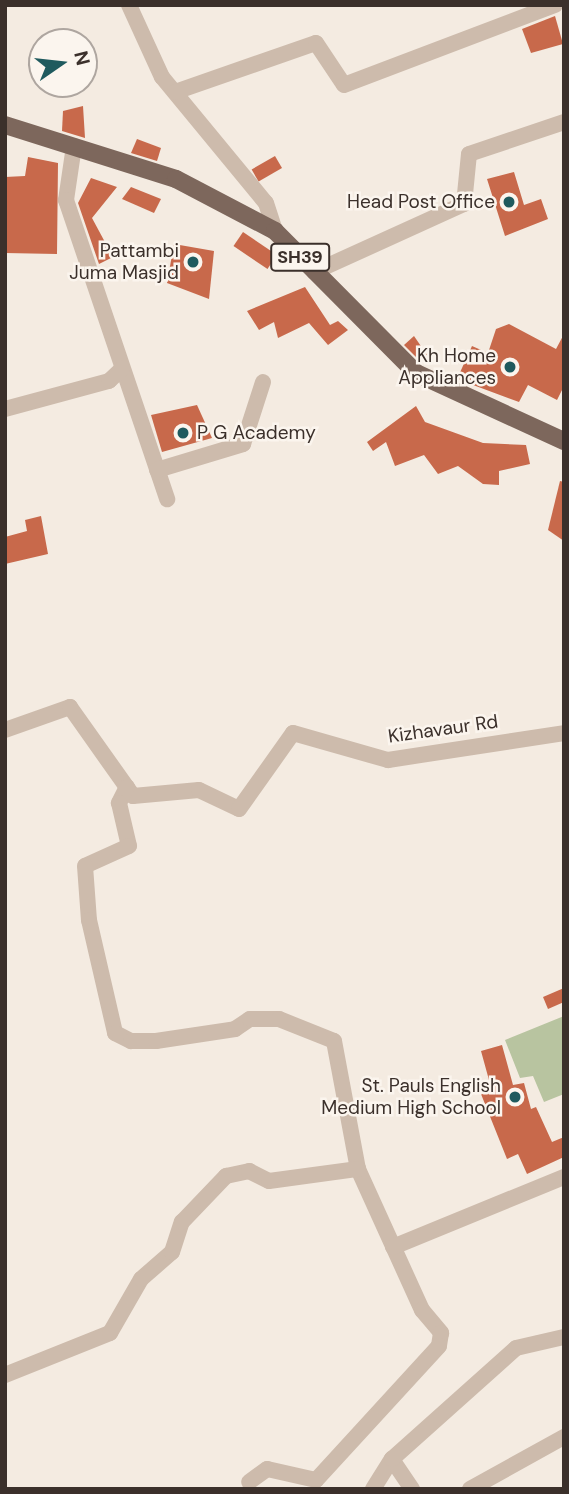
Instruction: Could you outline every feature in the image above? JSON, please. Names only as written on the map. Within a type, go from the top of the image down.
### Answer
[{"type":"main road","name":"SH39","points":[[5,125],[177,178],[275,231],[416,373],[564,441]]},
{"type":"street","points":[[129,5],[130,19],[175,92],[265,203],[275,231]]},
{"type":"street","points":[[175,92],[316,43],[344,85],[555,5]]},
{"type":"street","points":[[314,272],[464,204],[469,154],[564,122]]},
{"type":"street","points":[[74,146],[66,200],[167,499]]},
{"type":"street","points":[[5,409],[109,382],[122,369]]},
{"type":"street","points":[[157,470],[243,444],[262,382]]},
{"type":"street","points":[[5,730],[70,707],[127,787],[120,803],[129,846],[85,866],[89,920],[115,1033],[131,1041],[156,1041],[235,1029],[250,1020],[279,1019],[334,1041],[358,1169],[422,1310],[441,1333],[439,1346],[316,1480],[267,1469],[249,1482]]},
{"type":"street","name":"Kizhavaur Rd","points":[[127,787],[133,796],[199,789],[239,809],[293,733],[388,760],[564,733]]},
{"type":"street","points":[[5,1375],[110,1333],[141,1279],[172,1252],[182,1222],[226,1176],[249,1171],[269,1181],[358,1169]]},
{"type":"street","points":[[393,1247],[564,1177]]},
{"type":"street","points":[[373,1489],[392,1459],[516,1348],[564,1337]]},
{"type":"street","points":[[470,1489],[564,1437]]},
{"type":"street","points":[[392,1459],[412,1489]]},
{"type":"green space","points":[[564,1016],[564,1094],[544,1102],[533,1076],[520,1078],[505,1040]]},
{"type":"building","points":[[555,16],[563,44],[531,53],[522,29]]},
{"type":"building","points":[[83,106],[85,138],[62,131],[63,111]]},
{"type":"building","points":[[137,139],[161,148],[157,161],[131,153]]},
{"type":"building","points":[[275,156],[282,168],[259,182],[252,170]]},
{"type":"building","points":[[28,157],[58,163],[57,254],[5,253],[5,177],[25,176]]},
{"type":"building","name":"Head Post Office","points":[[514,172],[524,205],[541,199],[548,219],[505,236],[487,179]]},
{"type":"building","points":[[91,178],[117,187],[92,218],[113,257],[99,264],[78,203]]},
{"type":"building","points":[[131,187],[161,199],[154,213],[122,199]]},
{"type":"building","points":[[243,232],[277,255],[267,269],[233,246]]},
{"type":"building","name":"Pattambi Juma Masjid","points":[[174,244],[214,251],[209,299],[167,283]]},
{"type":"building","points":[[305,287],[330,325],[338,321],[348,330],[328,345],[309,323],[278,338],[274,322],[259,330],[247,311]]},
{"type":"building","name":"Kh Home Appliances","points":[[509,324],[556,349],[564,334],[564,386],[557,400],[528,385],[519,402],[457,379],[472,346],[488,353],[496,329]]},
{"type":"building","points":[[414,336],[427,355],[418,359],[404,345]]},
{"type":"building","name":"P G Academy","points":[[197,405],[212,438],[162,452],[151,415]]},
{"type":"building","points":[[416,406],[425,422],[483,443],[526,445],[530,464],[499,471],[499,485],[483,484],[458,466],[438,474],[424,455],[395,466],[386,442],[373,451],[367,442]]},
{"type":"building","points":[[560,481],[564,482],[564,541],[548,530]]},
{"type":"building","points":[[41,516],[48,554],[5,564],[5,537],[27,531],[25,520]]},
{"type":"building","points":[[564,988],[564,1002],[548,1009],[543,997]]},
{"type":"building","points":[[502,1045],[513,1085],[524,1083],[531,1109],[536,1107],[552,1142],[564,1137],[564,1157],[527,1174],[518,1154],[507,1159],[481,1094],[492,1091],[481,1051]]},
{"type":"place","name":"Head Post Office","points":[[509,202]]},
{"type":"place","name":"Pattambi Juma Masjid","points":[[193,262]]},
{"type":"place","name":"Kh Home Appliances","points":[[510,367]]},
{"type":"place","name":"P G Academy","points":[[183,433]]},
{"type":"place","name":"St. Pauls English Medium High School","points":[[515,1097]]}]
